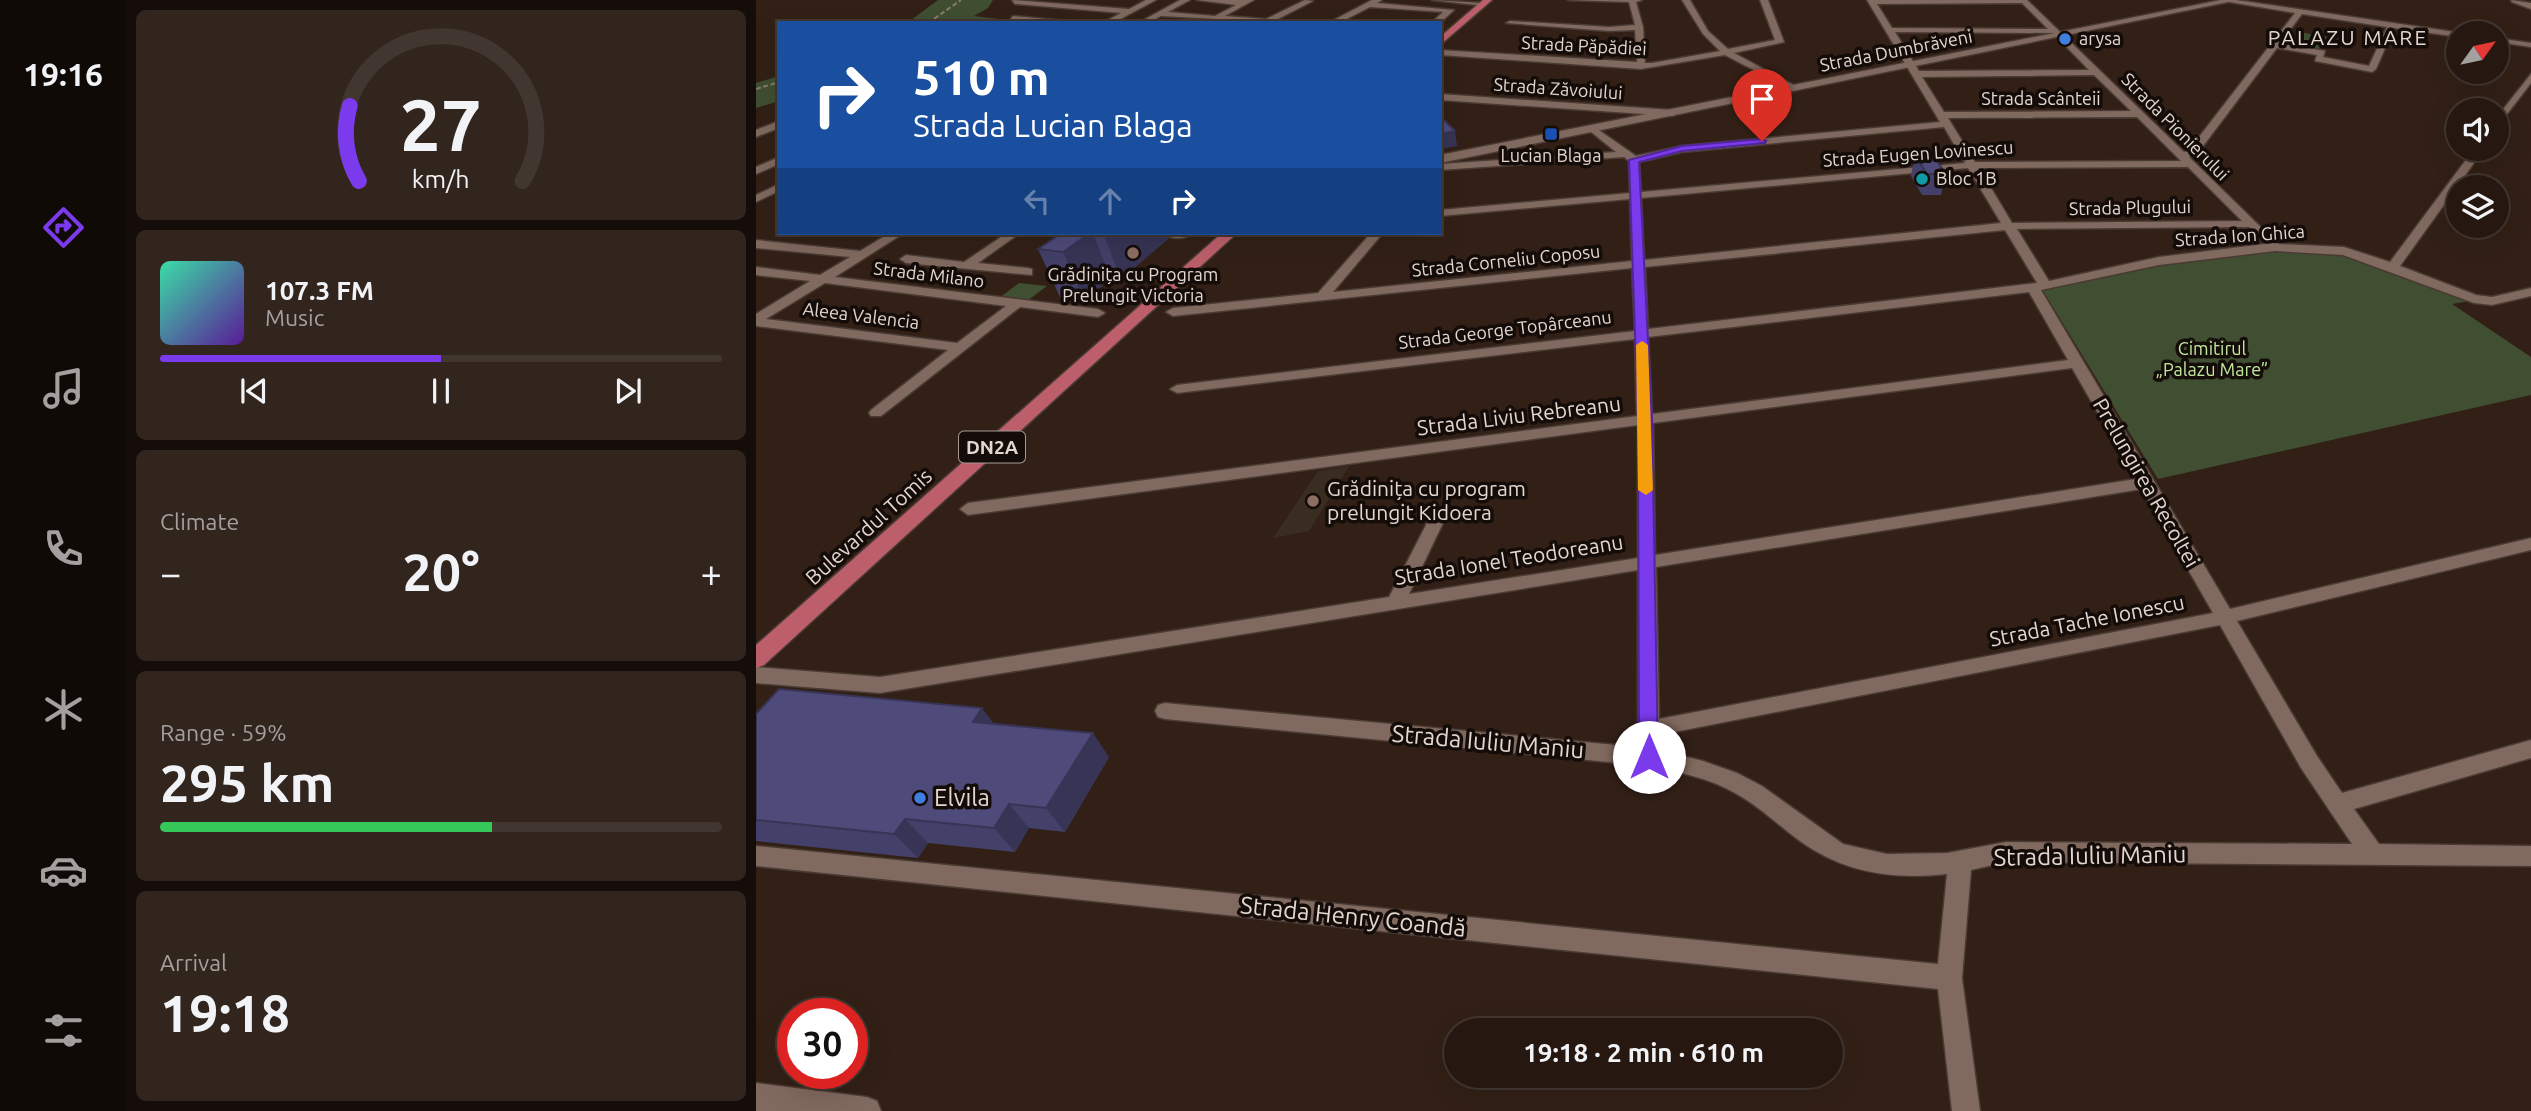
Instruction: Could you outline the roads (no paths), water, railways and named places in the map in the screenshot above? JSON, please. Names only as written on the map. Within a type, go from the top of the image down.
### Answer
[{"type":"main road","points":[[1442,40],[1488,0]]},
{"type":"main road","points":[[1442,34],[1478,1]]},
{"type":"main road","name":"Bulevardul Tomis","points":[[756,644],[1216,235]]},
{"type":"main road","name":"Bulevardul Tomis","points":[[756,659],[1228,235]]},
{"type":"street","points":[[1110,21],[1152,0]]},
{"type":"street","points":[[1146,21],[1186,0]]},
{"type":"street","points":[[1201,0],[1247,1]]},
{"type":"street","points":[[1436,0],[1478,1]]},
{"type":"street","points":[[1572,0],[1635,1],[1641,66]]},
{"type":"street","points":[[1686,0],[1699,29],[1725,53],[1795,88]]},
{"type":"street","name":"Strada Păpădiei","points":[[1442,52],[1641,66],[1725,53],[1780,42],[1764,0]]},
{"type":"street","points":[[1872,1],[2023,0]]},
{"type":"street","name":"Strada Pionierului","points":[[2023,0],[2275,247]]},
{"type":"street","points":[[2515,0],[2531,6]]},
{"type":"street","points":[[1210,21],[1247,1]]},
{"type":"street","points":[[1267,21],[1309,1]]},
{"type":"street","name":"Prelungirea Recoltei","points":[[1872,1],[2009,226],[2076,363],[2224,617],[2309,762],[2372,854]]},
{"type":"street","points":[[2227,1],[2446,33]]},
{"type":"street","name":"Strada Dumbrăveni","points":[[1442,159],[1795,88],[1914,70],[2056,33],[2227,1]]},
{"type":"street","points":[[1015,2],[1129,11]]},
{"type":"street","points":[[1336,21],[1375,3],[1450,10],[1437,21]]},
{"type":"street","points":[[1013,18],[1044,21],[1062,12],[1055,12],[1067,6]]},
{"type":"street","points":[[1161,13],[1253,21]]},
{"type":"street","points":[[2186,160],[2299,13]]},
{"type":"street","points":[[1510,23],[1608,29],[1639,27]]},
{"type":"street","points":[[2276,45],[2322,53],[2318,60],[2372,69],[2390,26]]},
{"type":"street","points":[[1889,30],[2056,33]]},
{"type":"street","points":[[2510,42],[2531,45]]},
{"type":"street","points":[[1914,70],[2098,72]]},
{"type":"street","points":[[2509,107],[2531,77]]},
{"type":"street","name":"Strada Zăvoiului","points":[[1442,97],[1673,113]]},
{"type":"street","name":"Strada Scânteii","points":[[1442,167],[1630,157],[1945,120],[2140,114]]},
{"type":"street","points":[[756,126],[777,126]]},
{"type":"street","points":[[756,134],[777,126]]},
{"type":"street","points":[[1593,129],[1630,157],[1636,195],[1645,420],[1649,757]]},
{"type":"street","name":"Strada Eugen Lovinescu","points":[[1442,214],[1972,164],[2186,160]]},
{"type":"street","points":[[756,171],[777,161]]},
{"type":"street","points":[[2393,267],[2470,161]]},
{"type":"street","points":[[756,184],[777,187]]},
{"type":"street","points":[[758,196],[777,188]]},
{"type":"street","points":[[758,196],[777,197]]},
{"type":"street","name":"Strada Plugului","points":[[2009,226],[2251,224]]},
{"type":"street","name":"Strada Corneliu Coposu","points":[[1173,312],[2009,226]]},
{"type":"street","points":[[756,321],[895,235]]},
{"type":"street","points":[[967,265],[1011,235]]},
{"type":"street","points":[[1322,297],[1375,235]]},
{"type":"street","points":[[756,244],[862,255]]},
{"type":"street","name":"Strada Ion Ghica","points":[[2039,288],[2159,261],[2275,247],[2344,251],[2474,299],[2492,301],[2531,292]]},
{"type":"street","points":[[906,259],[1028,272]]},
{"type":"street","name":"Strada Milano","points":[[756,271],[1098,313]]},
{"type":"street","name":"Strada George Topârceanu","points":[[1177,388],[2039,288]]},
{"type":"street","points":[[876,413],[1018,303]]},
{"type":"street","name":"Aleea Valencia","points":[[756,321],[961,348]]},
{"type":"street","name":"Strada Liviu Rebreanu","points":[[968,509],[2076,363]]},
{"type":"street","name":"Strada Ionel Teodoreanu","points":[[756,674],[880,685],[2146,483]]},
{"type":"street","points":[[1396,601],[1435,523]]},
{"type":"street","name":"Strada Tache Ionescu","points":[[1649,729],[2224,617],[2531,544]]},
{"type":"street","name":"Strada Iuliu Maniu","points":[[1165,711],[1649,757],[1702,768],[1727,778],[1846,855],[1867,860],[1925,866],[1960,863],[2006,852],[2531,856]]},
{"type":"street","points":[[2336,804],[2531,749]]},
{"type":"street","name":"Strada Henry Coandă","points":[[756,856],[1949,978]]},
{"type":"street","points":[[1960,863],[1949,978],[1966,1111]]},
{"type":"street","points":[[756,1097],[867,1111]]},
{"type":"railway","points":[[931,21],[961,0]]},
{"type":"railway","points":[[756,89],[777,83]]},
{"type":"place","name":"arysa","points":[[2065,39]]},
{"type":"place","name":"Lucian Blaga","points":[[1551,134]]},
{"type":"place","name":"Bloc 1B","points":[[1922,179]]},
{"type":"place","name":"Grădinița cu Program Prelungit Victoria","points":[[1133,253]]},
{"type":"place","name":"Grădinița cu program prelungit Kidoera","points":[[1313,501]]},
{"type":"place","name":"Elvila","points":[[920,798]]},
{"type":"district","name":"PALAZU MARE","points":[[2348,38]]},
{"type":"park label","name":"Cimitirul „Palazu Mare”","points":[[2212,359]]}]
